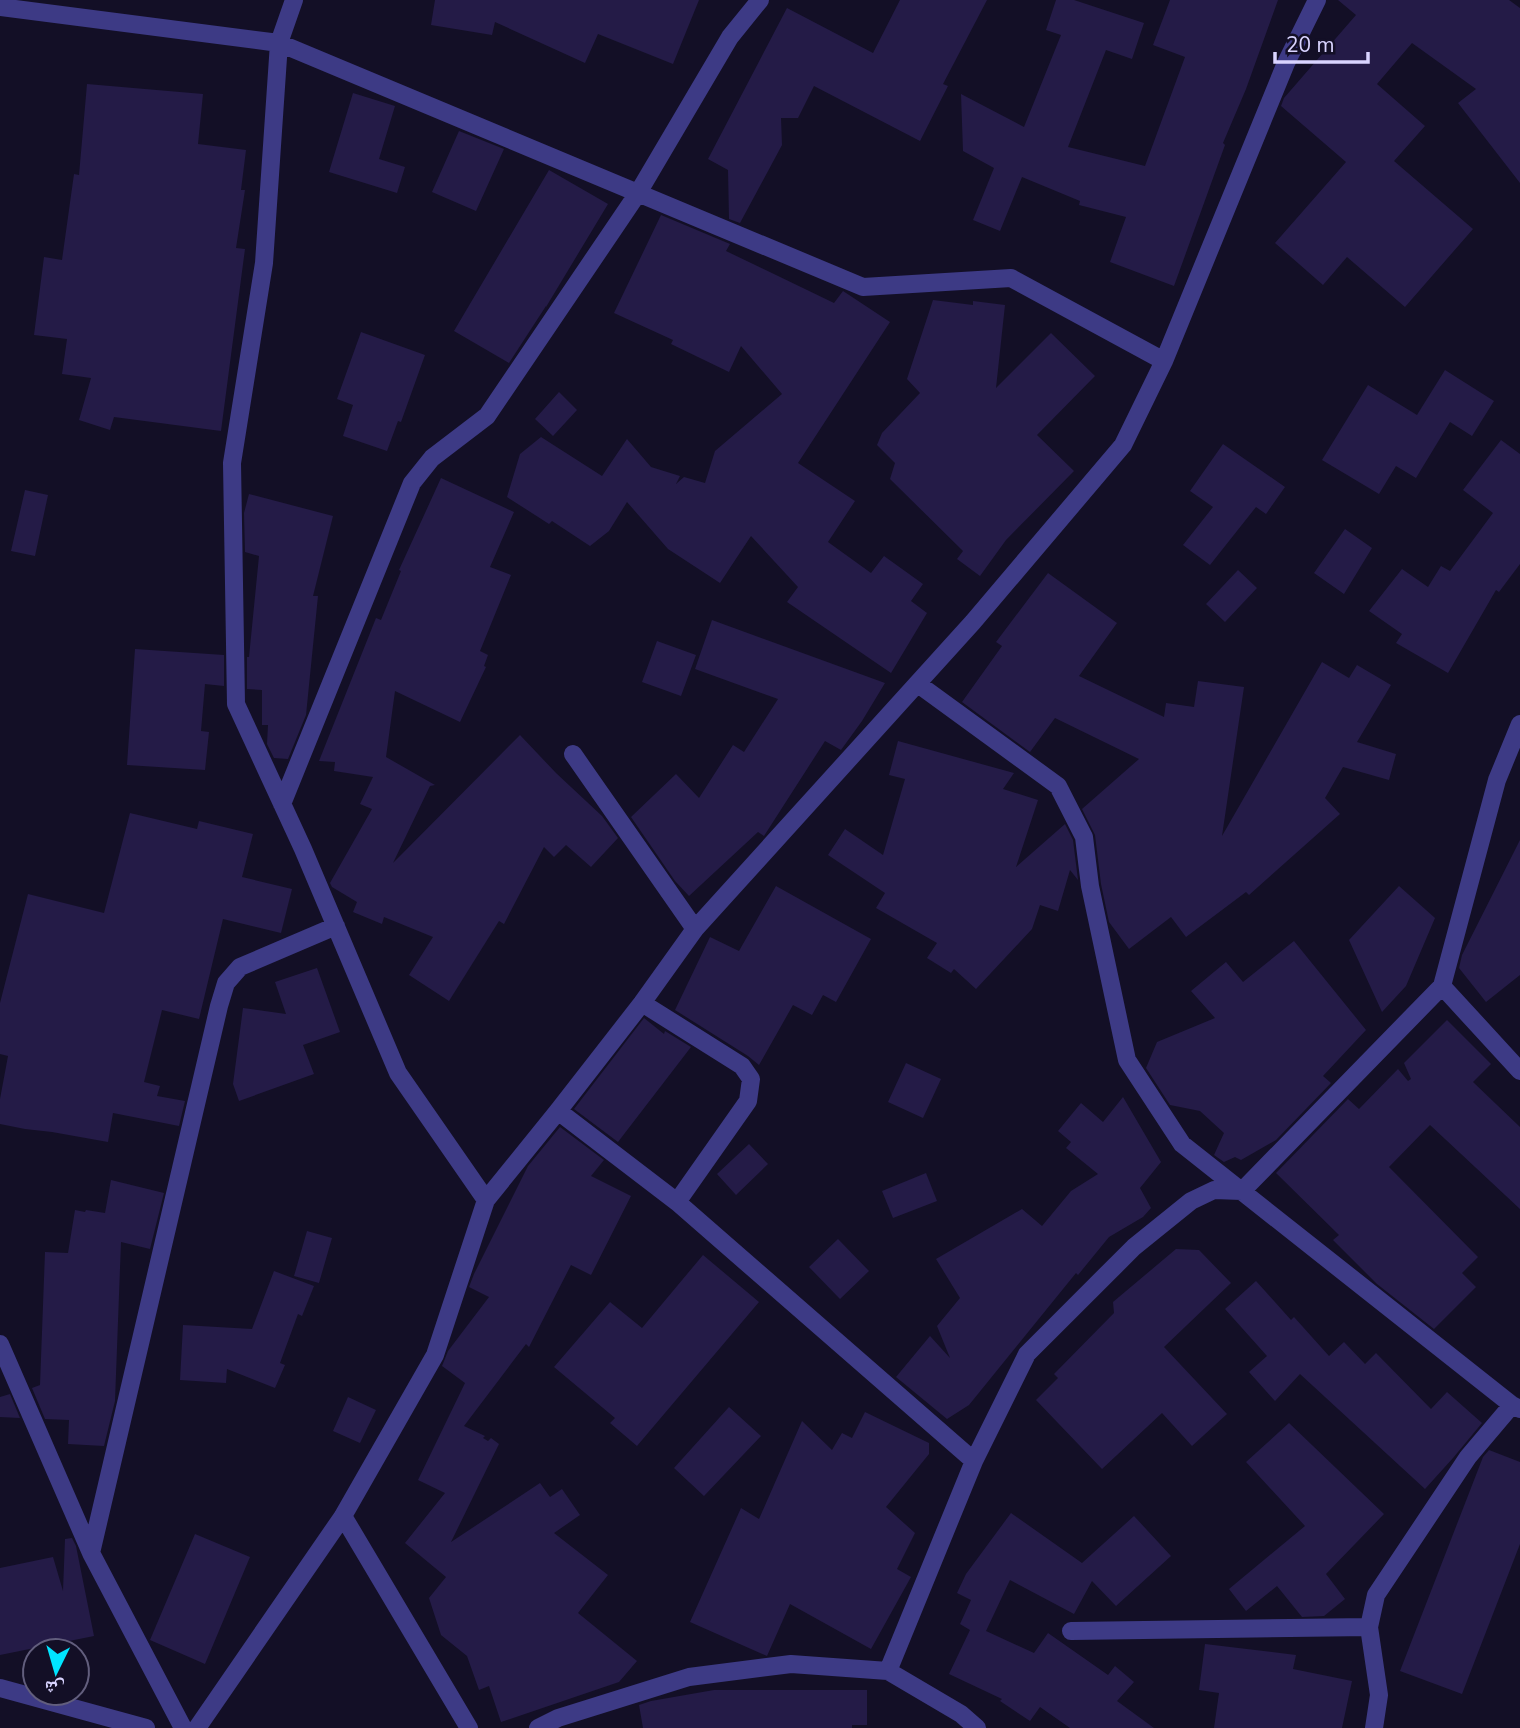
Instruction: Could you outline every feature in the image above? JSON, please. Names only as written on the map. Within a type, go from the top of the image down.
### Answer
[{"type":"street","points":[[294,0],[279,43],[264,262],[232,463],[236,704],[336,926],[398,1073],[486,1200]]},
{"type":"street","points":[[282,804],[412,483],[432,458],[487,416],[638,193],[730,37],[760,0]]},
{"type":"street","points":[[197,1728],[343,1516],[435,1355],[486,1200],[642,1003],[695,929],[973,622],[1123,445],[1164,361],[1286,63],[1317,0]]},
{"type":"street","points":[[0,7],[279,43],[863,287],[1011,278],[1164,361]]},
{"type":"street","points":[[918,684],[1058,786],[1084,837],[1090,886],[1127,1060],[1182,1144],[1516,1407],[1468,1457],[1376,1595],[1369,1627],[1379,1695],[1374,1728]]},
{"type":"street","points":[[888,1671],[974,1461],[1027,1354],[1134,1247],[1192,1201],[1214,1190],[1242,1191],[1441,986],[1497,780],[1520,724]]},
{"type":"street","points":[[573,754],[695,929]]},
{"type":"street","points":[[91,1553],[226,983],[240,967],[336,926]]},
{"type":"street","points":[[1441,986],[1520,1071]]},
{"type":"street","points":[[642,1003],[743,1066],[751,1079],[748,1101],[677,1202]]},
{"type":"street","points":[[558,1111],[677,1202],[974,1461]]},
{"type":"street","points":[[0,1345],[91,1553],[183,1728]]},
{"type":"street","points":[[343,1516],[469,1728]]},
{"type":"street","points":[[1071,1631],[1369,1627]]},
{"type":"street","points":[[538,1728],[558,1718],[689,1678],[791,1664],[888,1671],[961,1714],[977,1728]]},
{"type":"street","points":[[0,1688],[146,1728]]},
{"type":"building","points":[[435,0],[699,0],[673,64],[598,34],[585,63],[495,22],[492,35],[431,25]]},
{"type":"building","points":[[900,0],[987,0],[943,84],[948,86],[920,141],[814,86],[798,118],[781,118],[782,145],[740,223],[729,219],[728,170],[708,159],[787,8],[873,53]]},
{"type":"building","points":[[1056,0],[1074,0],[1144,23],[1132,59],[1106,50],[1068,147],[1145,166],[1185,57],[1153,45],[1170,0],[1278,0],[1223,143],[1225,145],[1174,286],[1110,262],[1126,217],[1079,205],[1080,201],[1022,177],[1000,231],[973,220],[994,168],[963,151],[961,94],[1024,127],[1061,35],[1046,30]]},
{"type":"building","points":[[1338,0],[1509,0],[1520,8],[1520,183],[1458,103],[1476,89],[1412,43],[1377,84],[1425,126],[1394,161],[1473,229],[1405,307],[1347,257],[1323,285],[1275,243],[1346,162],[1281,106],[1284,98],[1356,15]]},
{"type":"building","points":[[87,84],[203,94],[198,144],[246,150],[241,190],[245,190],[236,248],[245,249],[221,431],[114,417],[110,430],[79,420],[91,378],[62,374],[67,339],[34,335],[44,257],[62,260],[74,174],[79,175]]},
{"type":"building","points":[[353,93],[395,106],[379,159],[405,167],[397,193],[329,172]]},
{"type":"building","points":[[459,131],[504,149],[476,211],[432,192]]},
{"type":"building","points":[[549,170],[608,204],[509,363],[454,331]]},
{"type":"building","points":[[661,215],[730,244],[726,251],[834,303],[843,291],[890,322],[798,463],[855,501],[828,542],[871,573],[884,556],[923,584],[911,601],[927,613],[891,673],[787,602],[798,587],[751,536],[720,583],[668,549],[627,502],[609,531],[590,546],[552,521],[549,524],[507,497],[520,454],[541,437],[602,476],[627,439],[651,467],[680,476],[676,484],[684,477],[705,483],[715,451],[782,394],[741,346],[729,372],[671,344],[673,340],[614,313]]},
{"type":"building","points":[[933,300],[973,305],[973,301],[1005,305],[996,388],[1051,333],[1095,376],[1037,435],[1074,471],[1006,540],[980,576],[957,559],[963,551],[890,479],[895,463],[877,445],[882,433],[920,393],[907,379]]},
{"type":"building","points":[[361,332],[425,355],[401,422],[398,421],[387,451],[343,436],[353,405],[337,399]]},
{"type":"building","points":[[1445,370],[1494,401],[1472,436],[1450,422],[1416,478],[1396,466],[1379,494],[1322,460],[1368,385],[1417,415]]},
{"type":"building","points":[[559,392],[577,410],[553,436],[535,419]]},
{"type":"building","points":[[1501,440],[1520,454],[1520,564],[1499,592],[1496,590],[1448,673],[1396,643],[1402,634],[1369,611],[1402,569],[1428,587],[1441,566],[1450,571],[1493,513],[1463,490]]},
{"type":"building","points":[[1223,444],[1285,487],[1266,514],[1256,507],[1210,565],[1183,545],[1213,507],[1190,491]]},
{"type":"building","points":[[441,478],[514,512],[490,567],[511,575],[480,651],[488,655],[484,666],[486,667],[460,722],[395,691],[386,757],[435,785],[430,786],[393,863],[520,735],[602,816],[618,838],[591,867],[566,845],[554,857],[544,847],[504,924],[499,921],[449,1001],[409,975],[433,937],[384,917],[382,924],[353,912],[357,902],[332,887],[330,883],[372,809],[360,804],[373,777],[334,771],[335,762],[319,761],[376,618],[381,620],[401,571],[399,570]]},
{"type":"building","points":[[25,490],[48,495],[35,556],[11,551]]},
{"type":"building","points":[[249,494],[333,516],[313,596],[318,596],[306,715],[288,759],[274,758],[267,744],[268,725],[262,725],[262,690],[247,689],[247,657],[259,556],[245,552],[244,513]]},
{"type":"building","points":[[1345,529],[1372,548],[1344,594],[1314,573]]},
{"type":"building","points":[[1238,570],[1257,588],[1225,622],[1206,604]]},
{"type":"building","points":[[1048,573],[1117,623],[1079,676],[1164,717],[1166,703],[1194,707],[1198,681],[1244,687],[1222,836],[1322,662],[1349,678],[1357,665],[1391,685],[1357,742],[1396,754],[1389,780],[1343,767],[1325,798],[1340,814],[1249,895],[1246,892],[1186,937],[1171,917],[1129,949],[1109,922],[1095,835],[1082,809],[1139,759],[1055,718],[1030,752],[962,702],[1002,646],[996,642]]},
{"type":"building","points":[[712,620],[885,683],[841,750],[825,741],[764,836],[758,832],[689,896],[675,881],[631,817],[676,774],[699,798],[733,745],[744,752],[778,699],[695,669]]},
{"type":"building","points":[[657,641],[696,655],[681,696],[642,682]]},
{"type":"building","points":[[135,649],[224,655],[224,686],[205,684],[201,731],[209,732],[205,770],[127,765]]},
{"type":"building","points":[[898,741],[1014,773],[1003,789],[1038,800],[1016,867],[1065,824],[1073,840],[1078,880],[1070,870],[1058,911],[1040,905],[1032,929],[976,989],[954,969],[951,973],[927,958],[937,943],[876,908],[885,893],[828,855],[845,829],[883,855],[905,779],[889,775]]},
{"type":"building","points":[[130,813],[197,829],[199,821],[253,834],[242,877],[292,889],[281,933],[223,919],[199,1019],[162,1010],[144,1082],[160,1086],[157,1096],[185,1101],[179,1126],[113,1113],[108,1142],[0,1124],[0,1099],[8,1056],[0,1054],[0,1003],[28,894],[104,913]]},
{"type":"building","points":[[1520,840],[1520,975],[1486,1002],[1459,968],[1462,955]]},
{"type":"building","points":[[776,886],[871,939],[836,1002],[823,995],[812,1015],[793,1005],[759,1065],[675,1010],[710,937],[739,951]]},
{"type":"building","points":[[1399,886],[1435,918],[1406,986],[1382,1012],[1349,940]]},
{"type":"building","points":[[1294,941],[1366,1030],[1323,1076],[1331,1083],[1276,1140],[1241,1160],[1235,1157],[1224,1162],[1214,1155],[1224,1133],[1200,1111],[1170,1105],[1146,1068],[1157,1042],[1215,1018],[1191,991],[1226,962],[1243,982]]},
{"type":"building","points":[[317,968],[340,1032],[303,1045],[314,1074],[239,1101],[233,1084],[243,1008],[286,1014],[275,982]]},
{"type":"building","points":[[644,1018],[664,1034],[665,1031],[691,1047],[618,1142],[574,1109]]},
{"type":"building","points":[[1447,1020],[1491,1064],[1473,1082],[1520,1127],[1520,1209],[1430,1125],[1389,1167],[1478,1257],[1462,1273],[1476,1287],[1434,1329],[1377,1284],[1333,1240],[1339,1235],[1276,1173],[1348,1099],[1359,1109],[1398,1069],[1408,1081],[1411,1079],[1404,1063]]},
{"type":"building","points":[[906,1063],[941,1079],[923,1118],[888,1102]]},
{"type":"building","points":[[1123,1097],[1161,1162],[1140,1188],[1151,1208],[1143,1217],[1109,1237],[1078,1275],[1076,1273],[969,1405],[947,1419],[896,1377],[930,1336],[950,1358],[937,1326],[960,1298],[936,1259],[1022,1209],[1042,1226],[1071,1191],[1098,1174],[1066,1148],[1071,1142],[1058,1131],[1081,1103],[1103,1122]]},
{"type":"building","points":[[560,1127],[604,1160],[591,1176],[631,1196],[591,1275],[571,1265],[529,1347],[526,1344],[464,1426],[485,1436],[483,1438],[488,1441],[491,1438],[499,1444],[451,1542],[540,1483],[550,1497],[562,1489],[580,1515],[554,1533],[608,1575],[578,1613],[637,1661],[619,1682],[501,1722],[489,1686],[479,1690],[467,1656],[441,1635],[429,1598],[446,1577],[405,1543],[445,1493],[418,1480],[465,1383],[442,1366],[448,1351],[489,1297],[469,1287],[528,1166]]},
{"type":"building","points":[[749,1144],[768,1164],[736,1195],[717,1174]]},
{"type":"building","points":[[926,1173],[937,1201],[893,1218],[882,1191]]},
{"type":"building","points":[[111,1180],[164,1193],[150,1249],[121,1242],[115,1401],[104,1446],[68,1444],[69,1420],[45,1419],[32,1388],[40,1385],[45,1252],[68,1253],[75,1210],[105,1213]]},
{"type":"building","points":[[307,1231],[332,1238],[319,1283],[294,1276]]},
{"type":"building","points":[[838,1239],[869,1271],[840,1299],[809,1267]]},
{"type":"building","points":[[1176,1249],[1199,1250],[1231,1283],[1164,1347],[1227,1414],[1192,1446],[1162,1413],[1102,1469],[1036,1400],[1058,1378],[1054,1374],[1114,1313],[1113,1302]]},
{"type":"building","points":[[703,1255],[759,1302],[637,1446],[610,1423],[615,1418],[554,1367],[610,1302],[642,1328]]},
{"type":"building","points":[[274,1271],[314,1286],[302,1316],[298,1314],[280,1363],[285,1365],[275,1388],[227,1369],[226,1383],[180,1380],[183,1325],[252,1329]]},
{"type":"building","points":[[1256,1281],[1291,1320],[1294,1317],[1329,1356],[1344,1342],[1365,1364],[1376,1353],[1431,1409],[1447,1392],[1482,1423],[1425,1489],[1300,1374],[1275,1401],[1249,1372],[1267,1356],[1225,1309]]},
{"type":"building","points":[[10,1394],[20,1418],[0,1417],[0,1397]]},
{"type":"building","points":[[348,1397],[376,1410],[360,1443],[333,1431]]},
{"type":"building","points":[[729,1407],[761,1436],[704,1496],[674,1468]]},
{"type":"building","points":[[865,1412],[929,1443],[929,1454],[886,1507],[915,1533],[897,1569],[911,1577],[871,1649],[790,1604],[767,1656],[690,1622],[741,1508],[759,1519],[802,1421],[832,1450],[842,1433],[852,1438]]},
{"type":"building","points":[[1289,1423],[1384,1514],[1326,1574],[1345,1599],[1324,1616],[1302,1617],[1277,1586],[1246,1611],[1229,1589],[1305,1526],[1246,1462]]},
{"type":"building","points":[[1489,1450],[1520,1462],[1520,1544],[1462,1694],[1400,1671],[1483,1457]]},
{"type":"building","points":[[1011,1513],[1082,1563],[1134,1516],[1171,1556],[1116,1606],[1092,1581],[1074,1614],[1010,1580],[986,1631],[1034,1653],[1048,1633],[1108,1675],[1115,1666],[1134,1682],[1117,1701],[1154,1728],[1070,1728],[1040,1707],[1030,1721],[1000,1701],[1002,1699],[949,1674],[970,1630],[960,1624],[971,1600],[957,1593],[966,1574]]},
{"type":"building","points":[[195,1534],[250,1557],[205,1664],[150,1640]]},
{"type":"building","points":[[72,1538],[76,1546],[94,1636],[21,1637],[21,1651],[0,1655],[0,1568],[53,1557],[63,1591],[65,1539]]},
{"type":"building","points":[[1205,1644],[1296,1655],[1293,1669],[1352,1681],[1342,1728],[1214,1728],[1219,1693],[1199,1690]]},
{"type":"building","points":[[714,1690],[867,1690],[867,1725],[852,1725],[852,1728],[643,1728],[639,1705]]}]
